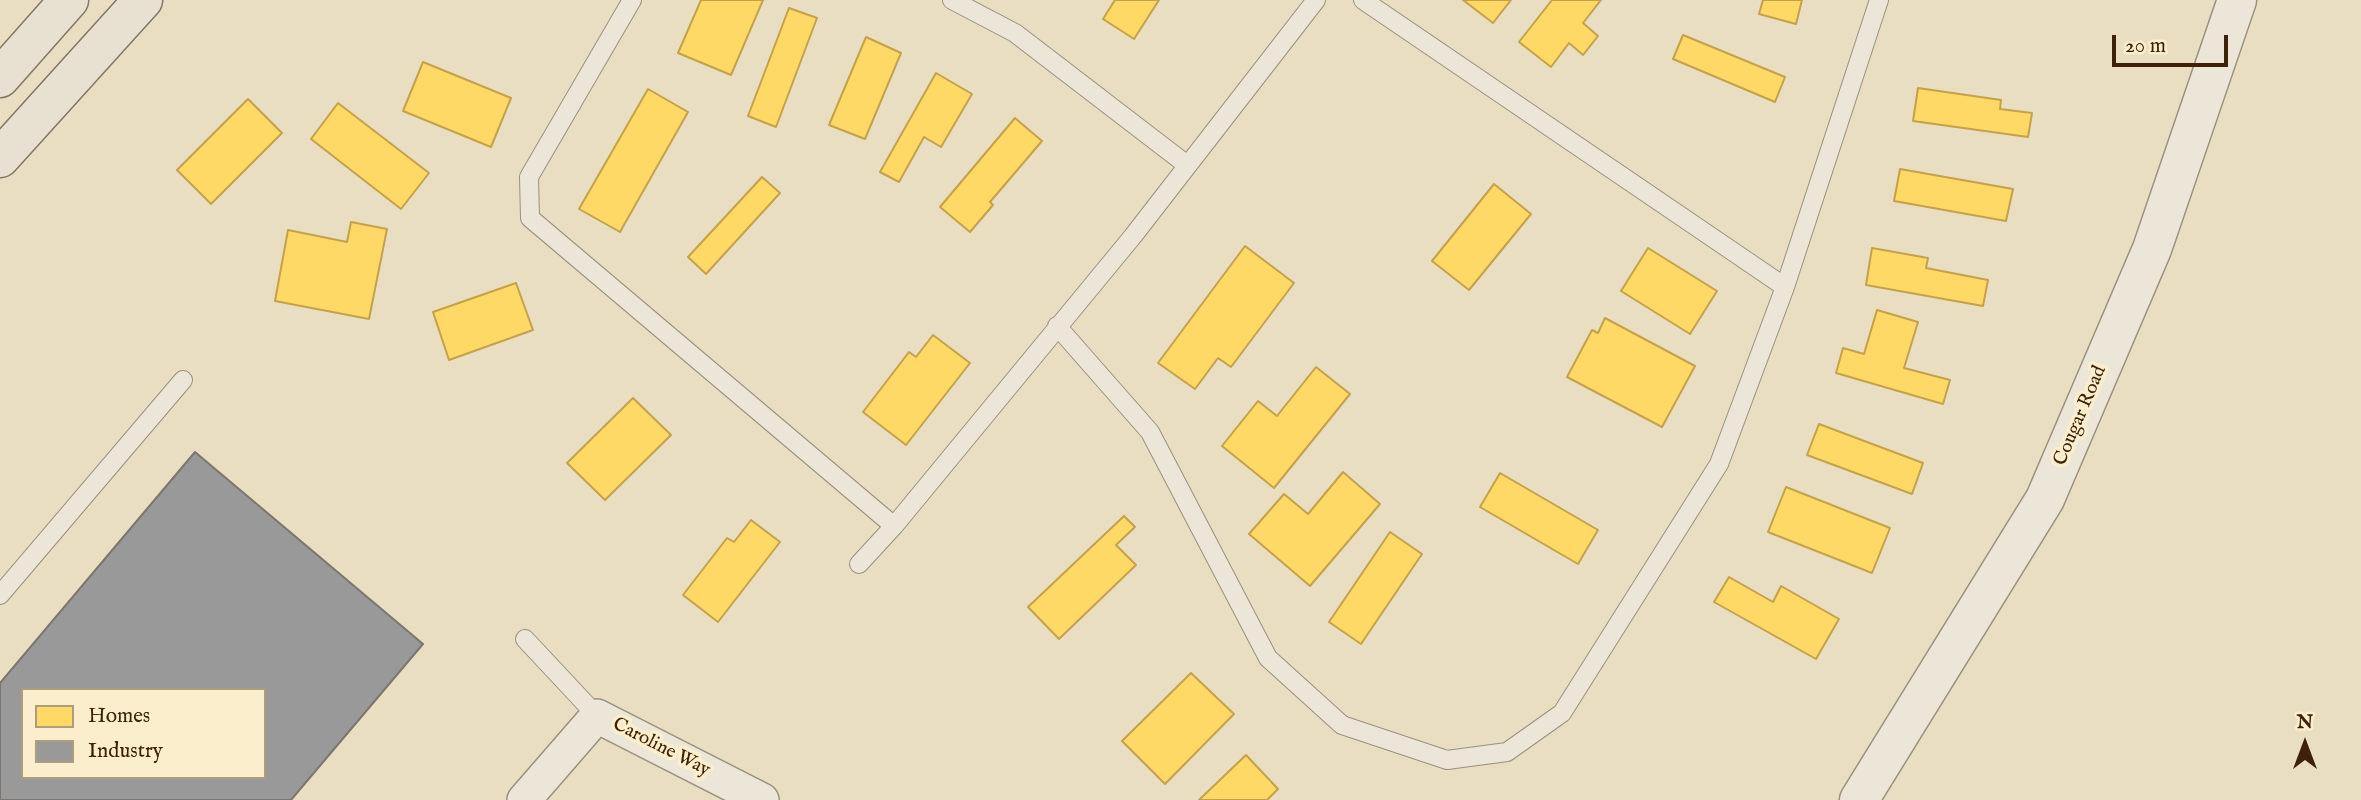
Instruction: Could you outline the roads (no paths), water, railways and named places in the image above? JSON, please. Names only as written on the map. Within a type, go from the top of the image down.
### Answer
[{"type":"highway","points":[[0,78],[69,0]]},
{"type":"highway","points":[[0,158],[143,0]]},
{"type":"street","name":"Cougar Road","points":[[1859,800],[2045,499],[2152,249],[2237,0]]},
{"type":"street","points":[[524,800],[597,716]]},
{"type":"street","name":"Caroline Way","points":[[597,716],[762,800]]},
{"type":"lane","points":[[632,0],[529,177],[530,218],[894,526]]},
{"type":"lane","points":[[952,0],[1015,33],[1187,165]]},
{"type":"lane","points":[[859,564],[894,526],[1057,326],[1316,0]]},
{"type":"lane","points":[[1363,0],[1785,288]]},
{"type":"lane","points":[[1057,326],[1150,432],[1268,658],[1342,725],[1447,760],[1507,752],[1562,713],[1719,464],[1785,288],[1879,0]]},
{"type":"lane","points":[[0,595],[183,380]]},
{"type":"lane","points":[[525,639],[597,716]]}]
